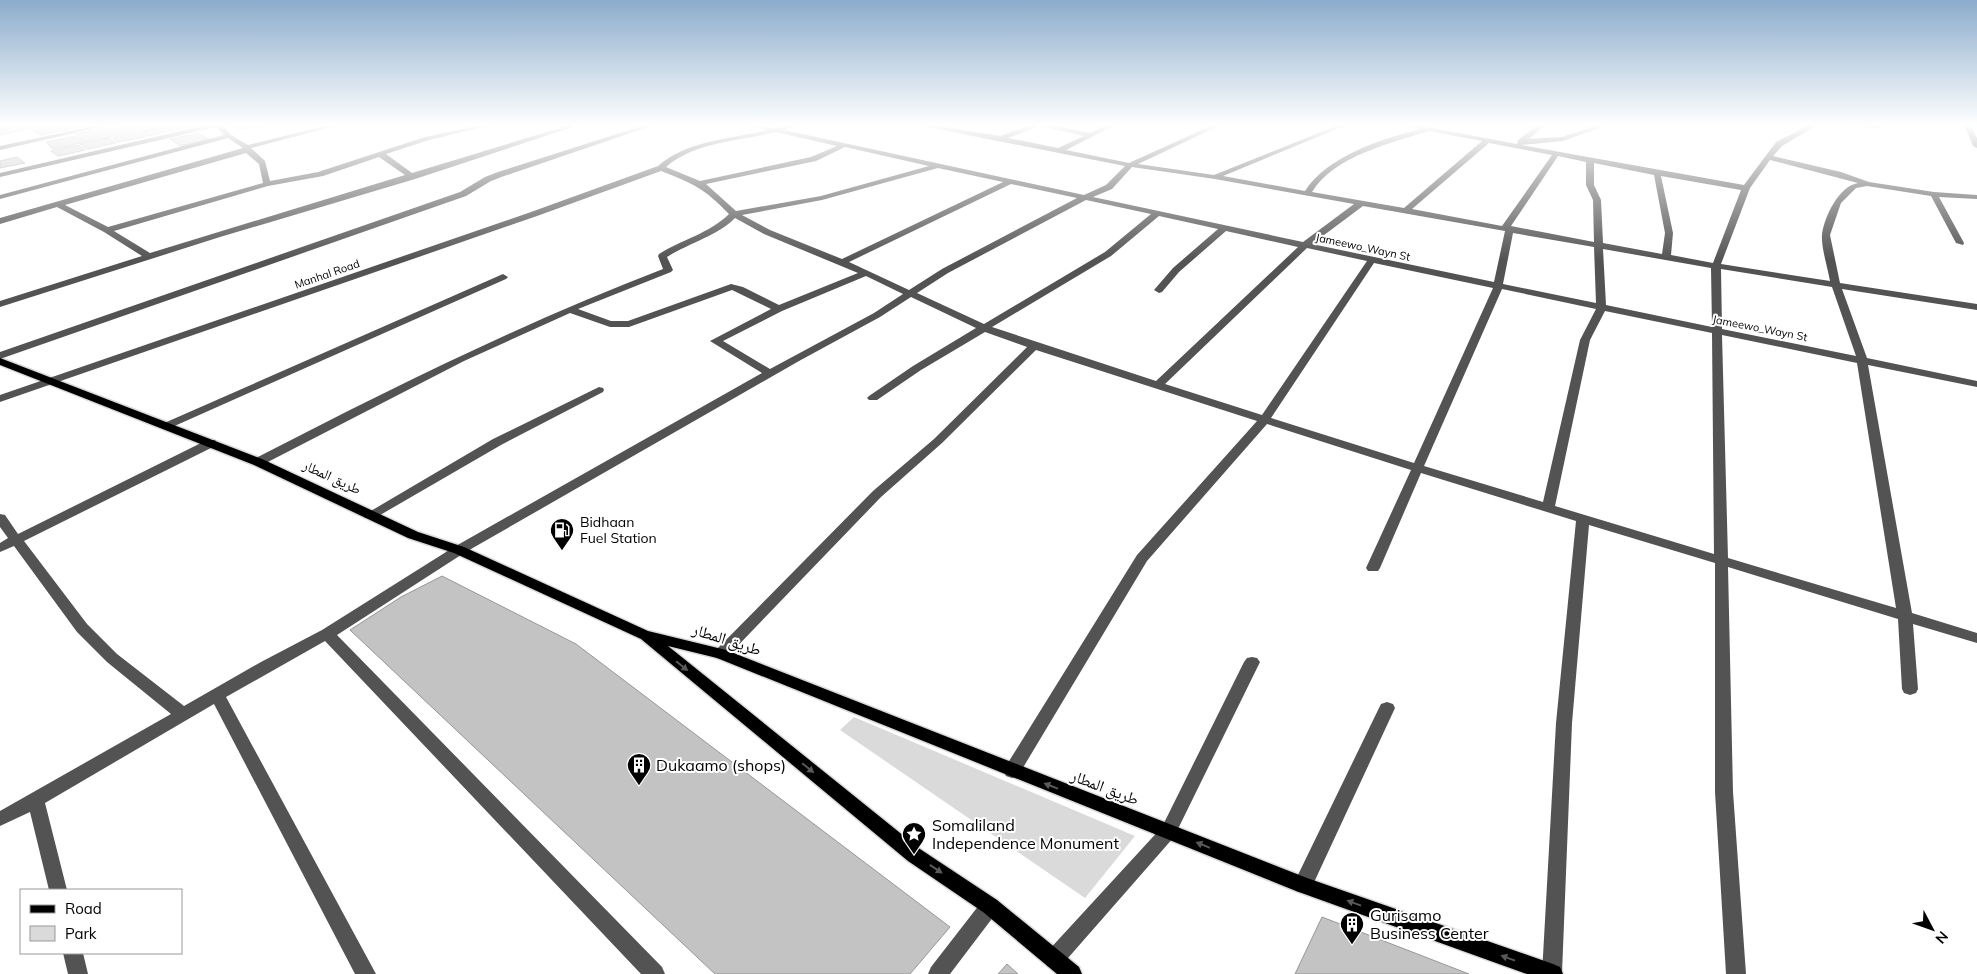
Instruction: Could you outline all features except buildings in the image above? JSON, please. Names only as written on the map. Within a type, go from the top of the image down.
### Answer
[{"type":"main road","name":"طريق المطار","points":[[0,361],[258,462],[413,535],[459,550],[644,635],[721,654],[1303,885],[1553,974]]},
{"type":"main road","name":"طريق المطار","points":[[644,635],[914,855],[990,906],[1072,974]]},
{"type":"street","points":[[0,176],[27,169]]},
{"type":"street","points":[[0,197],[103,169]]},
{"type":"street","points":[[0,221],[176,169]]},
{"type":"street","points":[[265,169],[267,184]]},
{"type":"street","points":[[107,230],[267,184],[320,174],[333,169]]},
{"type":"street","points":[[402,169],[412,177]]},
{"type":"street","points":[[0,304],[148,256],[436,169]]},
{"type":"street","points":[[0,356],[463,194],[488,179],[515,169]]},
{"type":"street","name":"Manhal Road","points":[[0,399],[54,382],[657,169]]},
{"type":"street","points":[[665,169],[699,183],[712,192],[734,214],[767,232],[842,262],[984,328],[1034,346],[1417,468],[1977,638]]},
{"type":"street","points":[[699,183],[763,169]]},
{"type":"street","points":[[258,462],[479,349],[569,309],[668,270],[662,256],[676,247],[723,225],[734,214],[822,198],[924,169]]},
{"type":"street","name":"Jameewo_Wayn St","points":[[958,169],[1498,287],[1862,359],[1977,384]]},
{"type":"street","points":[[0,819],[327,634],[459,550],[770,373],[878,315],[944,271],[1084,198],[1109,187],[1127,169]]},
{"type":"street","points":[[1157,169],[1215,177],[1976,310]]},
{"type":"street","points":[[1215,177],[1232,169]]},
{"type":"street","points":[[1307,194],[1320,176],[1330,169]]},
{"type":"street","points":[[1405,210],[1453,169]]},
{"type":"street","points":[[1373,568],[1498,287],[1508,228],[1546,169]]},
{"type":"street","points":[[1548,508],[1585,340],[1600,308],[1597,200],[1590,185],[1590,169]]},
{"type":"street","points":[[1634,169],[1746,188]]},
{"type":"street","points":[[1736,974],[1724,792],[1722,561],[1716,266],[1746,188],[1760,169]]},
{"type":"street","points":[[1820,169],[1867,184],[1934,194],[1977,197]]},
{"type":"street","points":[[1657,174],[1669,233],[1666,256]]},
{"type":"street","points":[[842,262],[1009,182]]},
{"type":"street","points":[[1867,184],[1854,186],[1837,202],[1826,235],[1836,286],[1862,359],[1906,616],[1910,689]]},
{"type":"street","points":[[1934,194],[1960,243]]},
{"type":"street","points":[[1158,384],[1305,245],[1362,203]]},
{"type":"street","points":[[57,204],[107,230],[148,256]]},
{"type":"street","points":[[873,398],[917,368],[1108,254],[1158,213]]},
{"type":"street","points":[[1159,290],[1176,270],[1224,228]]},
{"type":"street","points":[[1012,771],[1142,558],[1173,525],[1264,419],[1372,260]]},
{"type":"street","points":[[770,373],[715,341],[779,309],[866,273]]},
{"type":"street","points":[[166,426],[503,277]]},
{"type":"street","points":[[569,309],[610,324],[629,324],[730,287],[740,289],[779,309]]},
{"type":"street","points":[[721,654],[877,494],[938,441],[1034,346]]},
{"type":"street","points":[[370,515],[497,442],[599,390]]},
{"type":"street","points":[[0,548],[18,541],[211,443]]},
{"type":"street","points":[[0,518],[82,628],[112,658],[184,714]]},
{"type":"street","points":[[1553,974],[1564,724],[1584,519]]},
{"type":"street","points":[[327,634],[655,974]]},
{"type":"street","points":[[1054,959],[1168,832],[1252,662]]},
{"type":"street","points":[[218,695],[366,974]]},
{"type":"street","points":[[1303,885],[1387,708]]},
{"type":"street","points":[[36,800],[58,889]]},
{"type":"street","points":[[938,974],[990,906]]},
{"type":"street","points":[[73,954],[78,974]]},
{"type":"green space","points":[[854,717],[1135,836],[1085,898],[840,730]]},
{"type":"place","name":"Bidhaan Fuel Station","points":[[562,551]]},
{"type":"place","name":"Dukaamo (shops)","points":[[639,786]]},
{"type":"place","name":"Somaliland Independence Monument","points":[[914,855]]},
{"type":"place","name":"Gurisamo Business Center","points":[[1352,945]]}]
